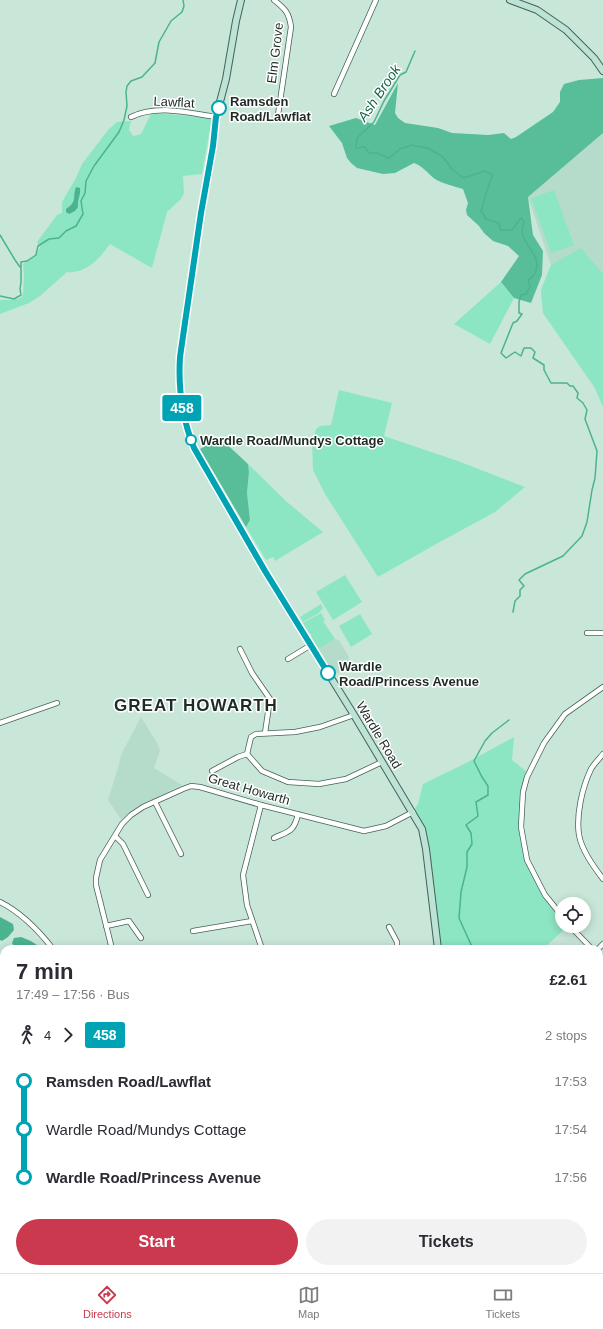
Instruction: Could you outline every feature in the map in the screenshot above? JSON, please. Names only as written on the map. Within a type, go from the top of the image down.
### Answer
[{"type":"street","name":"Wardle Road","points":[[241,0],[226,79],[216,115],[213,146],[201,213],[180,357],[179,377],[181,404],[186,426],[194,448],[265,571],[422,828],[425,839],[438,945]]},
{"type":"street","name":"Elm Grove","points":[[274,0],[286,9],[290,17],[291,27],[278,115]]},
{"type":"street","points":[[334,94],[376,0]]},
{"type":"street","points":[[510,0],[537,10],[566,30],[594,58],[603,71]]},
{"type":"street","name":"Lawflat","points":[[132,117],[143,112],[160,110],[216,115]]},
{"type":"street","points":[[587,633],[603,633]]},
{"type":"street","points":[[288,659],[311,645]]},
{"type":"street","points":[[240,649],[252,673],[270,699],[265,733]]},
{"type":"street","points":[[555,907],[545,895],[527,860],[521,827],[523,792],[527,777],[544,743],[565,714],[603,687]]},
{"type":"street","points":[[0,723],[57,703]]},
{"type":"street","points":[[247,754],[251,737],[256,734],[295,732],[320,727],[354,715]]},
{"type":"street","points":[[247,754],[262,771],[288,782],[319,784],[346,779],[382,762]]},
{"type":"street","points":[[212,771],[238,756],[247,754]]},
{"type":"street","points":[[603,754],[592,768],[582,792],[579,816],[579,836],[583,848],[603,879]]},
{"type":"street","name":"Great Howarth","points":[[111,945],[98,895],[96,878],[100,860],[122,824],[130,815],[143,807],[191,786],[200,787],[261,805],[364,831],[386,826],[413,812]]},
{"type":"street","points":[[155,802],[180,854]]},
{"type":"street","points":[[261,805],[243,875],[247,905],[261,945]]},
{"type":"street","points":[[274,838],[292,829],[296,823],[298,814]]},
{"type":"street","points":[[115,836],[123,844],[148,895]]},
{"type":"street","points":[[0,902],[13,908],[50,945]]},
{"type":"street","points":[[106,926],[129,921],[141,938]]},
{"type":"street","points":[[193,931],[252,921]]},
{"type":"street","points":[[389,928],[396,945]]},
{"type":"street","points":[[576,933],[586,945]]},
{"type":"shaded area","points":[[603,78],[603,133],[528,197],[533,235],[543,251],[542,275],[531,303],[514,298],[501,282],[519,256],[508,246],[493,241],[467,215],[466,210],[468,203],[463,189],[438,181],[414,163],[395,173],[383,174],[357,168],[347,158],[342,143],[329,126],[356,118],[375,125],[398,83],[395,113],[398,118],[405,123],[438,128],[452,133],[488,135],[504,133],[511,139],[553,112],[560,102],[560,92],[564,84],[579,80]]},
{"type":"shaded area","points":[[151,114],[212,118],[202,174],[183,176],[184,193],[181,199],[167,212],[152,268],[110,244],[97,260],[86,268],[80,271],[67,272],[40,296],[29,303],[0,314],[0,300],[12,300],[22,297],[24,276],[23,264],[37,254],[40,247],[37,242],[57,215],[62,213],[62,202],[76,178],[82,164],[109,129],[117,122],[131,121],[129,130],[133,136],[141,134]]},
{"type":"shaded area","points":[[603,133],[603,407],[595,388],[543,313],[541,290],[551,265],[528,197]]},
{"type":"shaded area","points":[[76,187],[80,188],[78,207],[75,211],[69,214],[66,212],[66,209],[72,204]]},
{"type":"shaded area","points":[[554,190],[574,245],[551,253],[531,198]]},
{"type":"shaded area","points":[[581,248],[603,274],[603,407],[595,388],[543,313],[541,290],[551,265]]},
{"type":"shaded area","points":[[501,282],[514,298],[490,344],[454,324]]},
{"type":"shaded area","points":[[339,390],[392,403],[384,436],[458,461],[525,487],[495,512],[378,577],[325,494],[313,470],[312,441],[316,429],[320,426],[331,425]]},
{"type":"shaded area","points":[[220,438],[248,464],[249,472],[247,493],[250,520],[246,527],[200,449]]},
{"type":"shaded area","points":[[248,464],[287,502],[323,532],[275,561],[273,557],[266,560],[246,527],[250,520],[247,493],[249,472]]},
{"type":"shaded area","points":[[345,575],[362,602],[333,620],[316,592]]},
{"type":"shaded area","points":[[321,604],[323,608],[319,613],[303,622],[300,617]]},
{"type":"shaded area","points":[[321,613],[325,620],[323,621],[335,639],[319,649],[303,623]]},
{"type":"shaded area","points":[[360,614],[372,634],[351,647],[339,626]]},
{"type":"shaded area","points":[[335,639],[339,640],[349,657],[347,668],[334,675],[319,649]]},
{"type":"shaded area","points":[[141,717],[157,743],[160,751],[154,768],[182,785],[134,809],[121,819],[108,800],[121,755]]},
{"type":"shaded area","points":[[514,737],[512,760],[527,772],[520,805],[520,839],[530,870],[555,909],[555,933],[560,933],[547,945],[440,945],[427,839],[424,828],[414,810],[418,804],[423,784]]},
{"type":"shaded area","points":[[0,917],[13,924],[14,930],[2,941],[0,940]]},
{"type":"shaded area","points":[[21,937],[36,945],[13,945],[12,943],[14,938]]},
{"type":"waterway","points":[[0,296],[14,299],[21,295],[21,262],[27,261],[36,255],[38,246],[49,239],[59,238],[66,231],[76,226],[83,214],[81,201],[85,193],[86,181],[94,166],[119,132],[124,120],[127,106],[127,86],[131,81],[142,77],[155,63],[159,42],[171,21],[182,12],[184,6],[183,0]]},
{"type":"waterway","name":"Ash Brook","points":[[415,51],[406,72],[400,75],[384,101],[374,122],[357,138],[356,148],[365,147],[369,153],[377,153],[389,158],[400,149],[412,145],[428,148],[443,157],[452,169],[463,178],[485,171],[493,175],[481,211],[486,219],[499,223],[501,230],[512,230],[521,218],[524,222],[522,232],[523,238],[537,261],[535,273],[528,280],[530,286],[526,294],[521,295],[519,302],[519,313],[522,314],[517,321],[513,323],[501,353],[506,358],[515,352],[521,356],[524,348],[531,348],[535,352],[533,358],[544,365],[544,370],[551,383],[567,383],[570,386],[573,386],[578,393],[577,398],[583,403],[587,410],[585,419],[597,451],[595,478],[587,522],[582,536],[563,556],[525,574],[519,580],[524,586],[520,590],[520,596],[515,601],[513,612]]},
{"type":"waterway","points":[[0,235],[20,267]]},
{"type":"waterway","name":"Ash Brook","points":[[471,945],[459,918],[461,892],[467,867],[467,852],[472,844],[471,833],[466,825],[478,816],[476,802],[488,795],[488,786],[474,761],[485,741],[492,733],[509,720]]},
{"type":"bus line","name":"458","points":[[219,108],[216,117],[213,146],[201,213],[180,357],[179,377],[181,404],[188,433],[194,448],[265,571],[328,673]]},
{"type":"place","name":"Ramsden Road/Lawflat","points":[[219,108]]},
{"type":"place","name":"Wardle Road/Mundys Cottage","points":[[191,440]]},
{"type":"place","name":"Wardle Road/Princess Avenue","points":[[328,673]]},
{"type":"district","name":"GREAT HOWARTH","points":[[196,705]]}]
